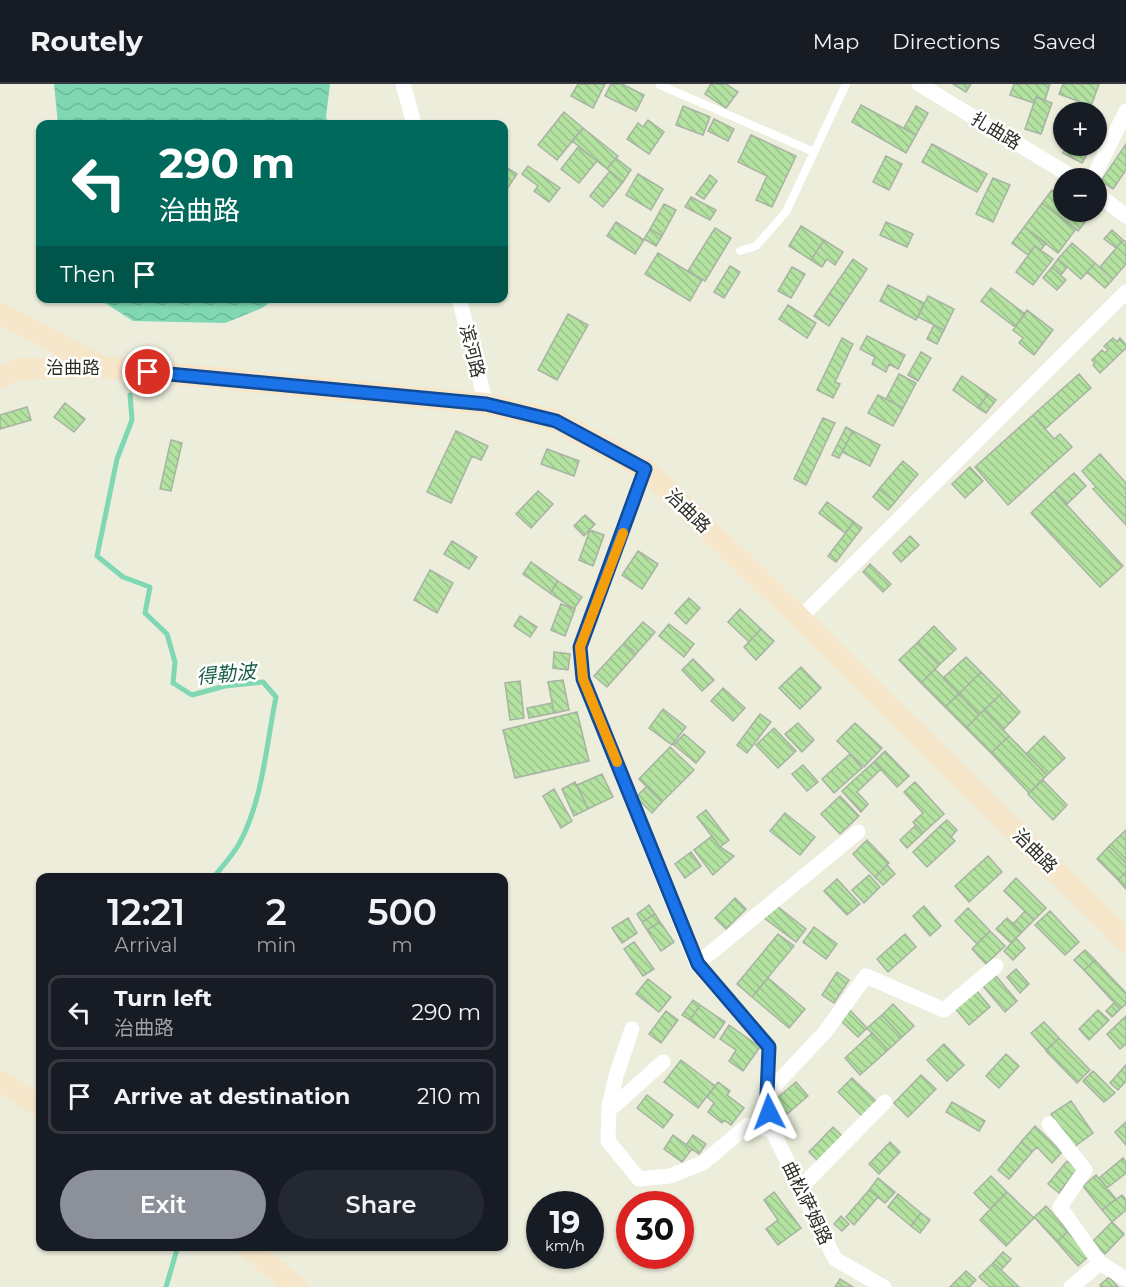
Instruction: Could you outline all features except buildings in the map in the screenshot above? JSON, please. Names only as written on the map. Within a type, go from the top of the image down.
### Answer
[{"type":"main road","points":[[0,313],[104,368]]},
{"type":"main road","name":"治曲路","points":[[0,377],[20,369],[104,368],[486,404],[556,421],[645,469],[800,618],[1126,941]]},
{"type":"main road","points":[[0,1081],[36,1104]]},
{"type":"main road","points":[[252,1251],[296,1287]]},
{"type":"street","points":[[404,84],[413,120]]},
{"type":"street","name":"扎曲路","points":[[919,84],[1058,168]]},
{"type":"street","points":[[1098,168],[1126,111]]},
{"type":"street","points":[[1107,201],[1126,216]]},
{"type":"street","points":[[800,618],[1126,292]]},
{"type":"street","name":"滨河路","points":[[460,303],[486,404]]},
{"type":"street","name":"曲松萨姆路","points":[[645,469],[580,647],[583,679],[698,964],[769,1047],[767,1094],[771,1130],[835,1258],[884,1287]]},
{"type":"street","points":[[698,964],[858,832]]},
{"type":"street","points":[[767,1094],[825,1032],[866,976],[945,1010],[996,966]]},
{"type":"street","points":[[633,1029],[616,1076],[609,1107],[608,1141],[639,1179],[670,1176],[703,1163],[748,1125],[771,1130]]},
{"type":"street","points":[[614,1106],[663,1062]]},
{"type":"street","points":[[803,1185],[885,1102]]},
{"type":"street","points":[[1049,1124],[1085,1170],[1060,1207],[1100,1263],[1126,1279]]},
{"type":"street","points":[[1071,1287],[1100,1263]]},
{"type":"lane","points":[[740,251],[756,246],[786,212],[846,84]]},
{"type":"lane","points":[[660,85],[814,152]]},
{"type":"water","points":[[54,84],[330,84],[327,120],[58,120]]},
{"type":"water","points":[[105,303],[269,303],[225,323],[133,321]]},
{"type":"waterway","name":"得勒波","points":[[130,395],[132,420],[117,459],[97,556],[123,577],[150,587],[145,613],[167,634],[175,662],[173,683],[192,695],[225,686],[263,682],[276,697],[254,809],[239,844],[217,873]]},
{"type":"waterway","name":"得勒波","points":[[166,1287],[177,1251]]},
{"type":"slow traffic","points":[[617,762],[583,679],[580,647],[623,533]]},
{"type":"route","points":[[148,372],[486,404],[556,421],[645,469],[580,647],[583,679],[698,964],[769,1047],[767,1094],[769,1112]]}]
